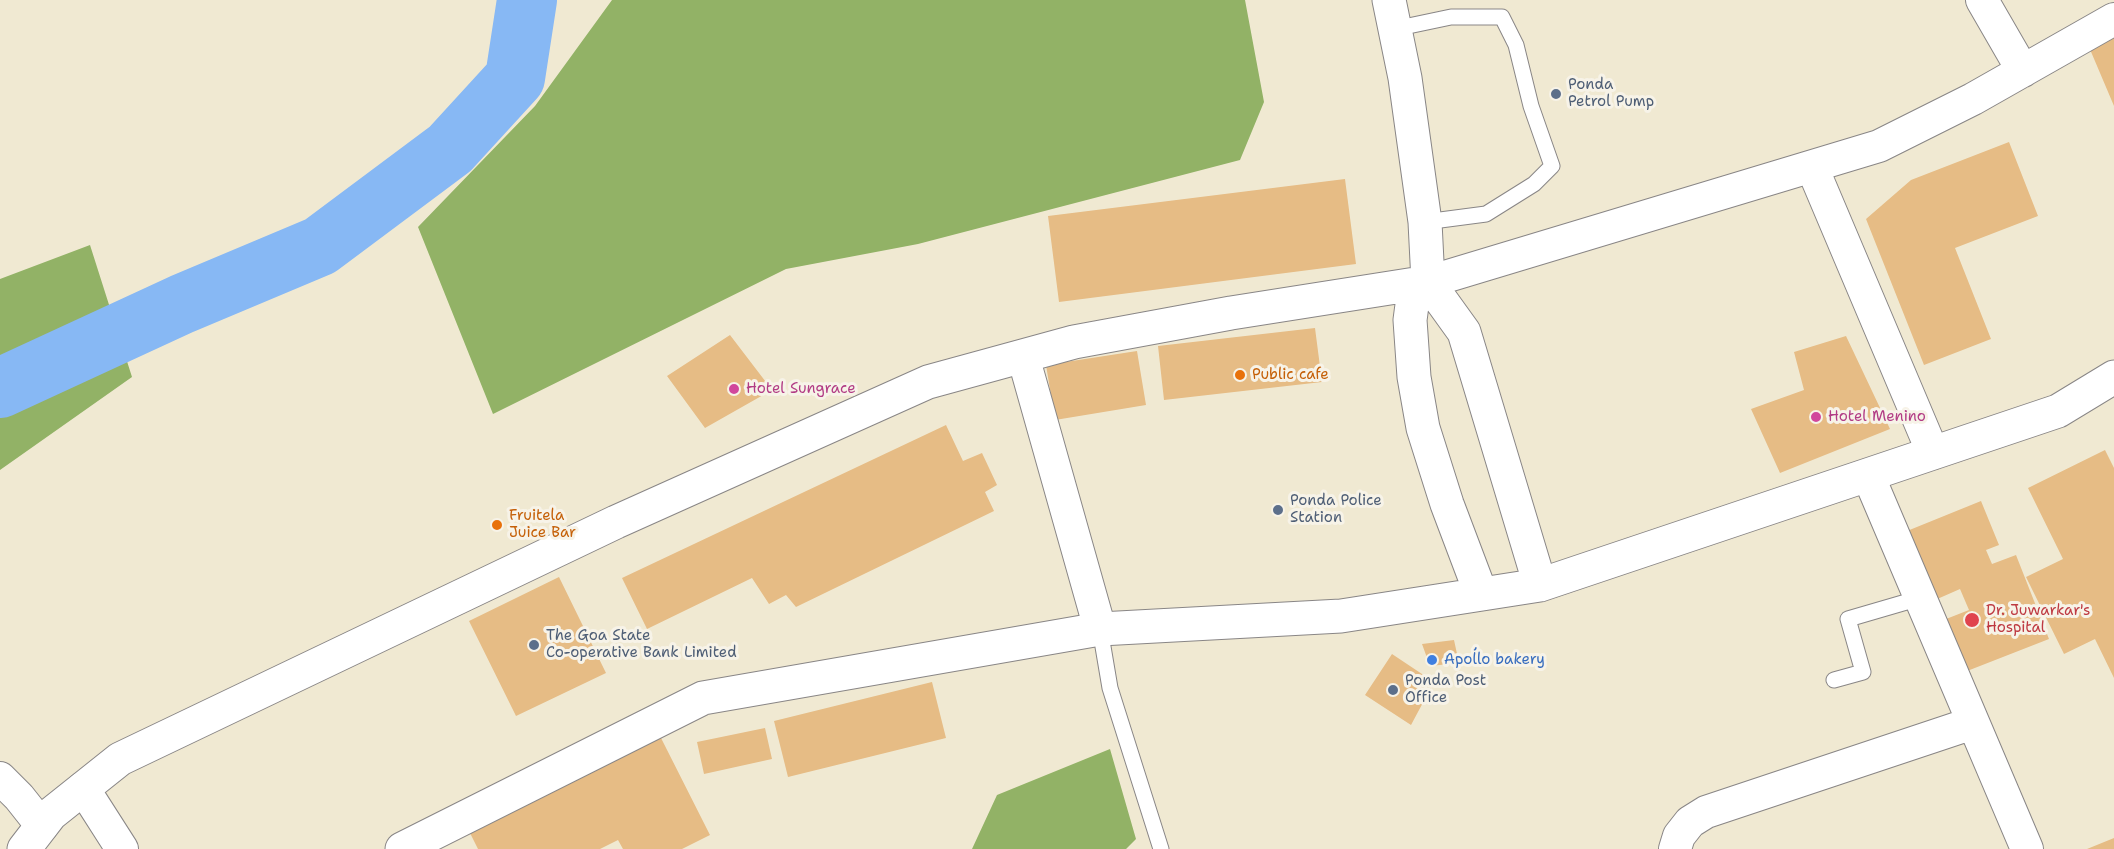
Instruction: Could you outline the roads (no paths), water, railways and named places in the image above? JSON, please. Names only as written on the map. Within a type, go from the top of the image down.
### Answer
[{"type":"main road","points":[[1392,15],[1405,78],[1425,222],[1428,282],[1464,332],[1540,585]]},
{"type":"main road","points":[[33,838],[51,813],[120,759],[616,522],[928,382],[1074,342],[1230,313],[1428,282]]},
{"type":"main road","points":[[1428,282],[1412,306],[1410,320],[1417,397],[1423,428],[1447,504],[1481,594]]},
{"type":"main road","points":[[402,849],[703,698],[1100,629],[1341,616],[1540,585],[2058,411],[2114,377]]},
{"type":"street","points":[[1982,0],[2023,71]]},
{"type":"street","points":[[1428,282],[1879,146],[1973,99],[2114,19]]},
{"type":"street","points":[[1812,167],[1933,453]]},
{"type":"street","points":[[1023,356],[1100,629]]},
{"type":"street","points":[[1868,475],[2026,849]]},
{"type":"street","points":[[1675,849],[1678,836],[1690,822],[1706,812],[1973,723]]},
{"type":"street","points":[[0,778],[19,797],[33,838]]},
{"type":"street","points":[[84,788],[122,849]]},
{"type":"lane","points":[[1392,15],[1502,18],[1515,45],[1552,166],[1534,184],[1486,214],[1425,222]]},
{"type":"lane","points":[[1834,680],[1863,672],[1848,619],[1920,598]]},
{"type":"lane","points":[[1100,629],[1110,688],[1161,849]]},
{"type":"waterway","points":[[0,388],[182,304],[320,246],[450,149],[515,78],[527,0]]},
{"type":"place","name":"Ponda Petrol Pump","points":[[1556,94]]},
{"type":"place","name":"Public cafe","points":[[1240,375]]},
{"type":"place","name":"Hotel Sungrace","points":[[734,389]]},
{"type":"place","name":"Hotel Menino","points":[[1816,417]]},
{"type":"place","name":"Ponda Police Station","points":[[1278,510]]},
{"type":"place","name":"Fruitela Juice Bar","points":[[497,525]]},
{"type":"place","name":"Dr. Juwarkar's Hospital","points":[[1972,620]]},
{"type":"place","name":"The Goa State Co-operative Bank Limited","points":[[534,645]]},
{"type":"place","name":"Apoĺlo bakery","points":[[1432,660]]},
{"type":"place","name":"Ponda Post Office","points":[[1393,690]]}]
